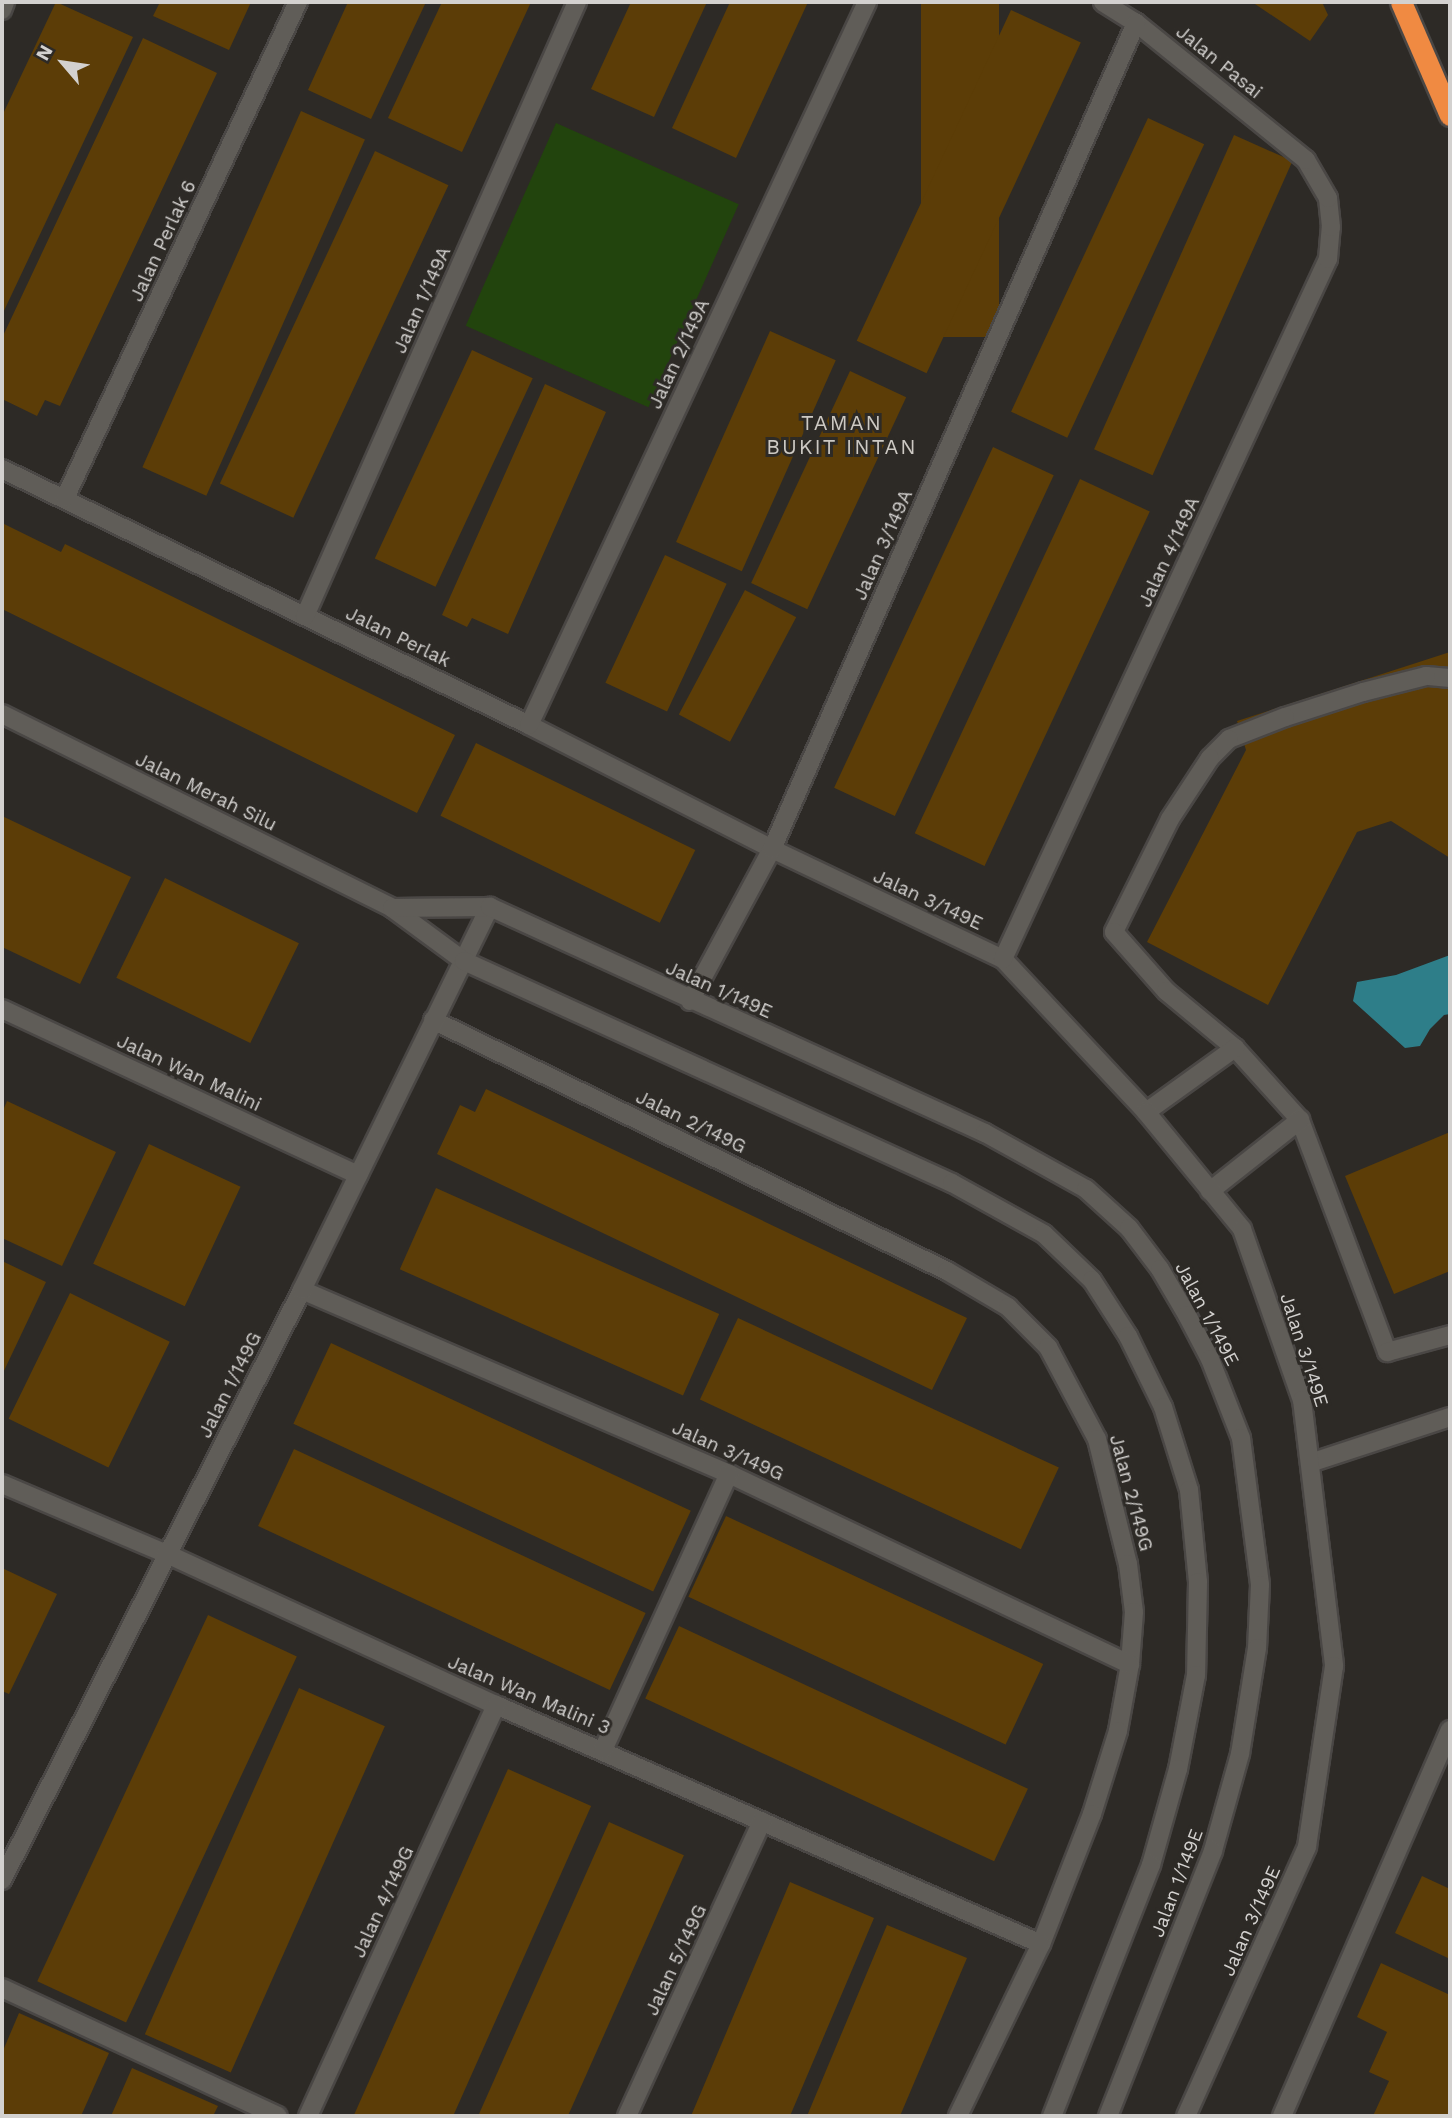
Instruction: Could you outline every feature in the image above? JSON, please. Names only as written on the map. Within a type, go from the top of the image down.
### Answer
[{"type":"highway","points":[[1401,2],[1450,115]]},
{"type":"street","points":[[2,10],[5,2]]},
{"type":"street","name":"Jalan Perlak 6","points":[[65,498],[298,2]]},
{"type":"street","name":"Jalan 1/149A","points":[[305,616],[577,2]]},
{"type":"street","name":"Jalan 2/149A","points":[[529,724],[867,2]]},
{"type":"street","name":"Jalan Pasai","points":[[1102,2],[1136,23],[1306,160]]},
{"type":"street","name":"Jalan 3/149A","points":[[690,1001],[772,849],[1136,23]]},
{"type":"street","name":"Jalan 4/149A","points":[[1003,959],[1328,259],[1331,227],[1328,198],[1306,160]]},
{"type":"street","name":"Jalan Perlak","points":[[2,469],[529,724],[772,849]]},
{"type":"street","points":[[1450,678],[1426,676],[1363,692],[1229,739],[1210,758],[1170,819],[1114,932],[1166,991],[1235,1048],[1300,1120],[1387,1352],[1450,1335]]},
{"type":"street","name":"Jalan Merah Silu","points":[[2,714],[392,908],[464,961]]},
{"type":"street","name":"Jalan 3/149E","points":[[772,849],[1003,959],[1146,1112],[1241,1229],[1302,1400],[1335,1666],[1307,1847],[1186,2116]]},
{"type":"street","name":"Jalan Merah Silu","points":[[392,908],[490,907]]},
{"type":"street","name":"Jalan 1/149E","points":[[490,907],[690,1001],[985,1133],[1086,1189],[1129,1228],[1160,1269],[1210,1359],[1241,1438],[1261,1585],[1257,1648],[1240,1754],[1213,1851],[1108,2116]]},
{"type":"street","name":"Jalan 1/149G","points":[[2,1880],[302,1290],[490,907]]},
{"type":"street","name":"Jalan 1/149E","points":[[464,961],[952,1184],[1044,1234],[1092,1280],[1128,1336],[1163,1407],[1189,1490],[1198,1581],[1196,1675],[1178,1769],[1151,1865],[1052,2116]]},
{"type":"street","name":"Jalan Wan Malini","points":[[2,1009],[358,1175]]},
{"type":"street","name":"Jalan 2/149G","points":[[433,1020],[947,1271],[1008,1307],[1048,1347],[1097,1440],[1128,1564],[1134,1612],[1130,1664],[1118,1731],[1041,1944],[958,2116]]},
{"type":"street","points":[[1146,1112],[1235,1048]]},
{"type":"street","points":[[1210,1191],[1300,1120]]},
{"type":"street","name":"Jalan 3/149G","points":[[302,1290],[729,1474],[1130,1664]]},
{"type":"street","points":[[1310,1463],[1450,1417]]},
{"type":"street","points":[[603,1750],[729,1474]]},
{"type":"street","name":"Jalan Wan Malini 3","points":[[2,1484],[167,1554],[496,1705],[1041,1944]]},
{"type":"street","name":"Jalan 4/149G","points":[[308,2116],[496,1705]]},
{"type":"street","points":[[1282,2116],[1450,1730]]},
{"type":"street","name":"Jalan 5/149G","points":[[627,2116],[762,1821]]},
{"type":"street","points":[[2,1988],[278,2116]]},
{"type":"green space","points":[[556,123],[739,204],[648,407],[466,326]]},
{"type":"water","points":[[1450,955],[1450,1014],[1444,1015],[1430,1029],[1420,1046],[1405,1048],[1353,1001],[1357,982],[1396,975]]},
{"type":"building","points":[[56,2],[133,37],[2,315],[2,116]]},
{"type":"building","points":[[160,2],[251,2],[229,50],[153,16]]},
{"type":"building","points":[[348,2],[426,2],[371,119],[308,90]]},
{"type":"building","points":[[442,2],[531,2],[462,152],[388,118]]},
{"type":"building","points":[[631,2],[707,2],[654,117],[591,89]]},
{"type":"building","points":[[730,2],[808,2],[736,158],[672,128]]},
{"type":"building","points":[[921,2],[999,2],[999,337],[921,337]]},
{"type":"building","points":[[1252,2],[1322,2],[1328,15],[1310,41]]},
{"type":"building","points":[[1011,10],[1081,43],[927,373],[857,341]]},
{"type":"building","points":[[143,38],[217,73],[60,406],[45,400],[37,416],[2,399],[2,338]]},
{"type":"building","points":[[301,111],[365,139],[206,496],[142,467]]},
{"type":"building","points":[[1148,118],[1204,144],[1067,438],[1011,412]]},
{"type":"building","points":[[1234,135],[1292,161],[1153,475],[1094,449]]},
{"type":"building","points":[[375,151],[448,185],[293,518],[220,484]]},
{"type":"building","points":[[770,331],[836,360],[742,571],[676,542]]},
{"type":"building","points":[[472,350],[533,378],[436,587],[375,558]]},
{"type":"building","points":[[850,371],[906,397],[807,609],[751,583]]},
{"type":"building","points":[[545,384],[606,412],[508,634],[472,618],[467,627],[442,615]]},
{"type":"building","points":[[993,447],[1054,475],[895,816],[834,788]]},
{"type":"building","points":[[1080,479],[1150,512],[985,866],[915,833]]},
{"type":"building","points":[[2,523],[61,552],[65,544],[455,735],[417,813],[2,609]]},
{"type":"building","points":[[665,555],[727,584],[667,712],[605,683]]},
{"type":"building","points":[[745,590],[796,617],[730,742],[679,714]]},
{"type":"building","points":[[1450,652],[1450,858],[1391,821],[1357,832],[1268,1005],[1147,942],[1246,750],[1237,721]]},
{"type":"building","points":[[476,743],[695,850],[660,923],[440,816]]},
{"type":"building","points":[[2,816],[131,877],[80,984],[2,947]]},
{"type":"building","points":[[165,878],[299,943],[250,1043],[116,978]]},
{"type":"building","points":[[486,1089],[967,1318],[932,1390],[437,1154],[460,1105],[475,1112]]},
{"type":"building","points":[[7,1101],[116,1152],[62,1266],[2,1238],[2,1113]]},
{"type":"building","points":[[1450,1132],[1450,1271],[1394,1294],[1345,1176]]},
{"type":"building","points":[[149,1144],[241,1187],[185,1306],[93,1264]]},
{"type":"building","points":[[436,1188],[719,1314],[683,1395],[400,1269]]},
{"type":"building","points":[[2,1261],[46,1282],[2,1375]]},
{"type":"building","points":[[70,1293],[170,1342],[108,1467],[9,1419]]},
{"type":"building","points":[[738,1318],[1059,1468],[1021,1549],[700,1400]]},
{"type":"building","points":[[331,1343],[691,1511],[653,1591],[293,1424]]},
{"type":"building","points":[[294,1449],[646,1613],[610,1690],[258,1526]]},
{"type":"building","points":[[726,1516],[1043,1664],[1006,1745],[688,1597]]},
{"type":"building","points":[[2,1568],[57,1594],[9,1694],[2,1691]]},
{"type":"building","points":[[208,1615],[297,1656],[126,2023],[37,1981]]},
{"type":"building","points":[[679,1626],[1028,1789],[994,1861],[645,1699]]},
{"type":"building","points":[[299,1688],[385,1726],[231,2072],[145,2034]]},
{"type":"building","points":[[508,1769],[591,1806],[453,2116],[354,2116]]},
{"type":"building","points":[[609,1822],[684,1855],[568,2116],[478,2115]]},
{"type":"building","points":[[1422,1876],[1450,1889],[1450,1959],[1395,1933]]},
{"type":"building","points":[[790,1882],[874,1918],[790,2116],[691,2116]]},
{"type":"building","points":[[887,1925],[967,1958],[900,2116],[807,2116]]},
{"type":"building","points":[[1381,1963],[1450,1995],[1450,2116],[1373,2116],[1389,2081],[1369,2072],[1387,2032],[1357,2017]]},
{"type":"building","points":[[19,2013],[109,2053],[81,2116],[2,2116],[2,2053]]},
{"type":"building","points":[[132,2068],[218,2106],[213,2116],[111,2116]]},
{"type":"district","name":"TAMAN BUKIT INTAN","points":[[842,435]]}]
